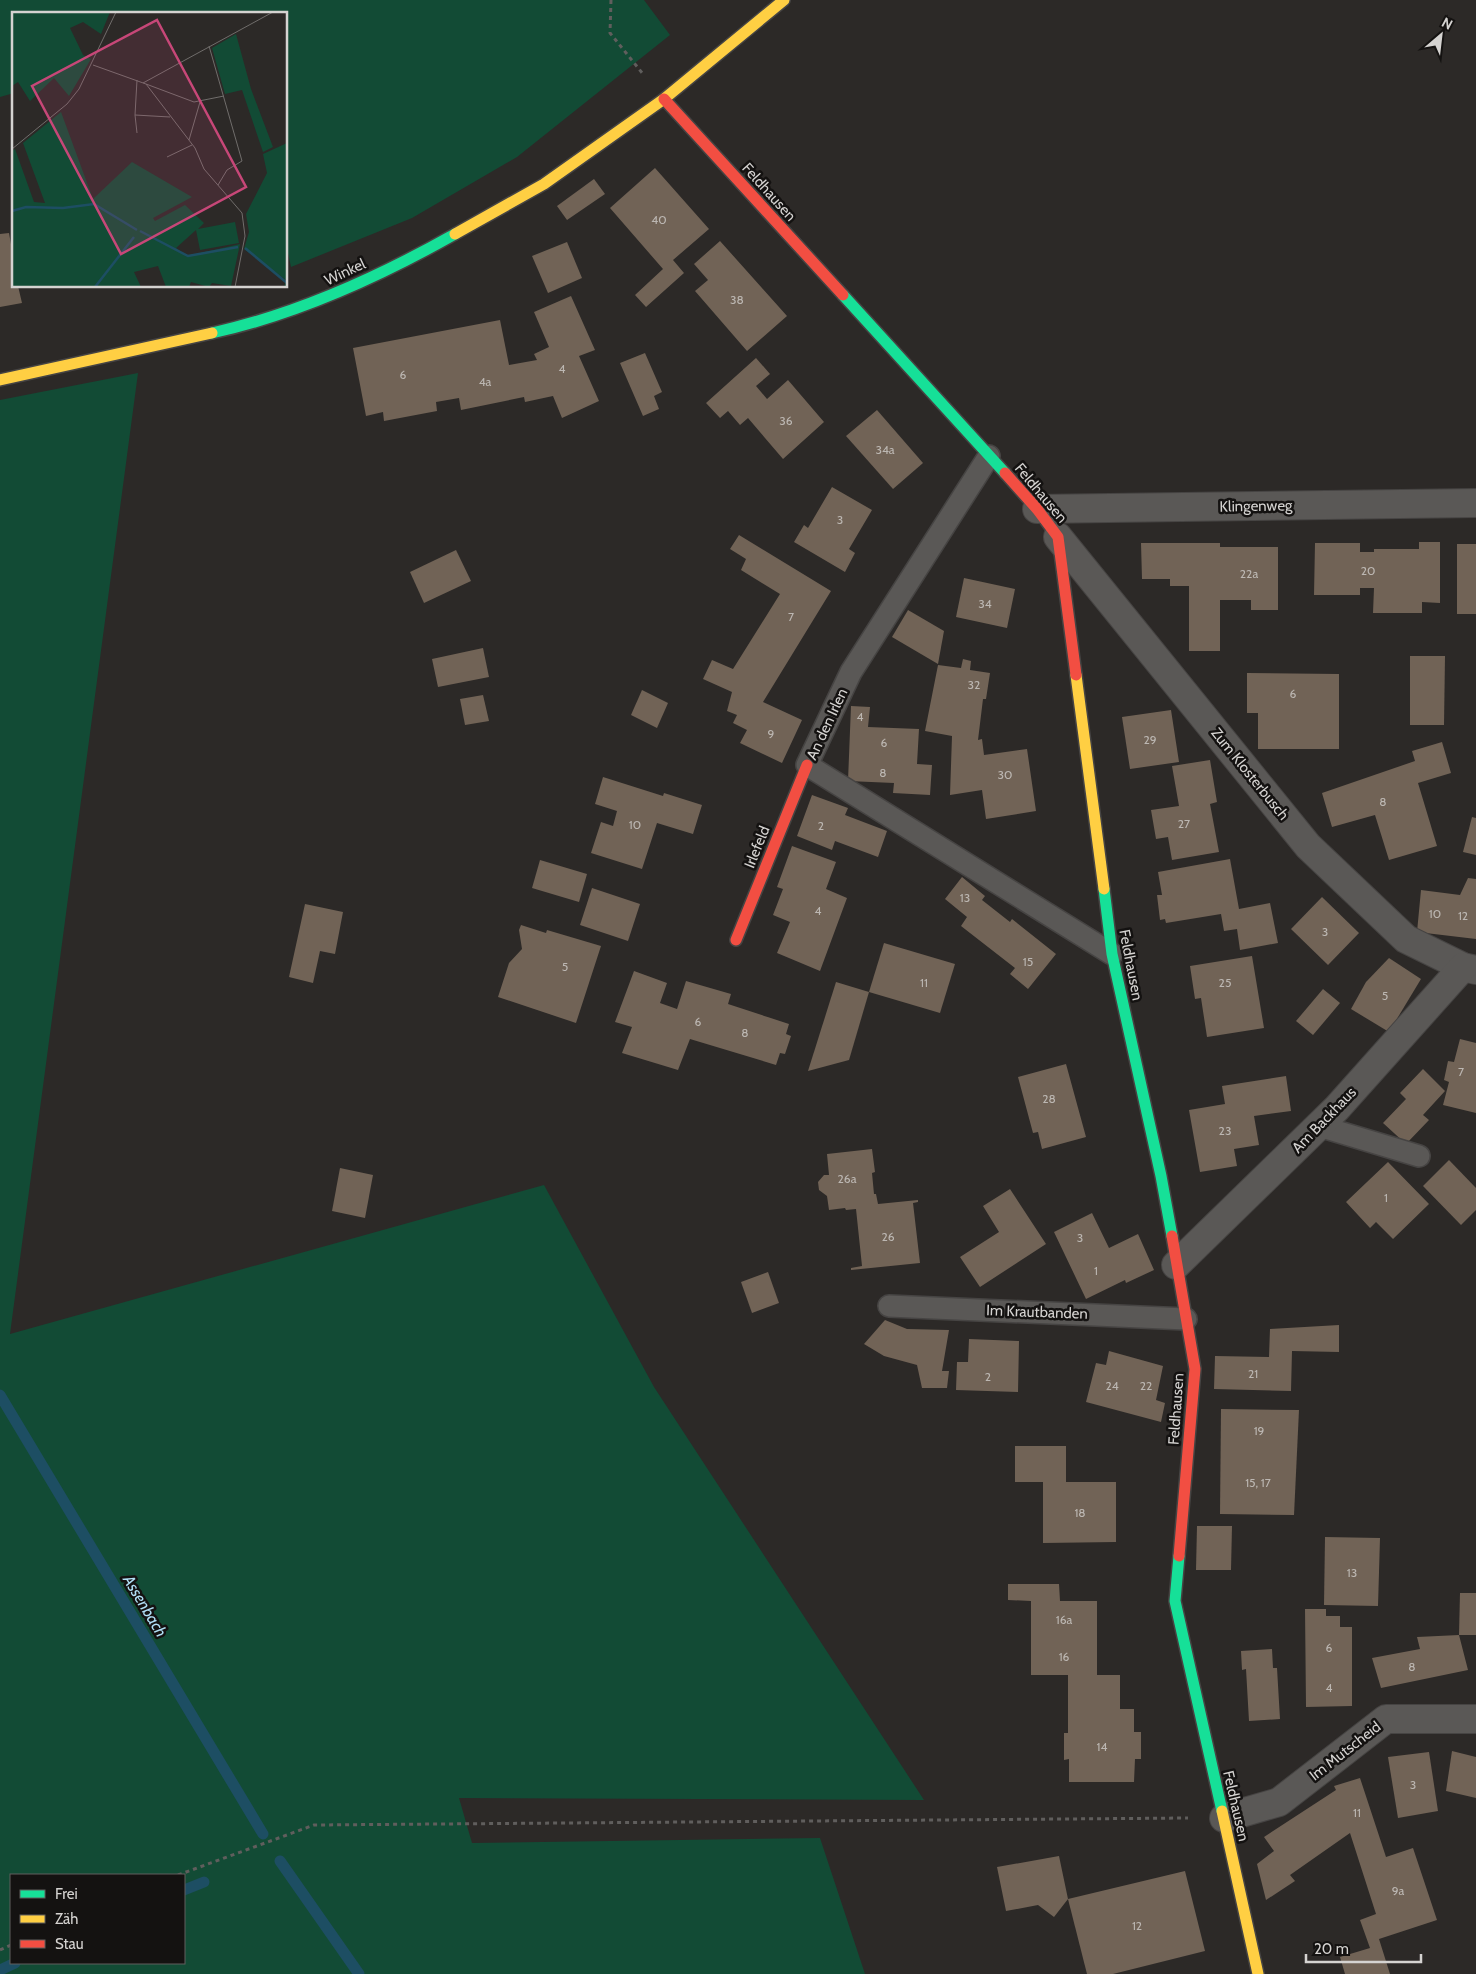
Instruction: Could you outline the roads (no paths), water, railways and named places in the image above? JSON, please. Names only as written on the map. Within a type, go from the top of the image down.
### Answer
[{"type":"street","name":"Winkel","points":[[0,380],[234,328],[321,300],[416,256],[544,184],[664,99],[784,0]]},
{"type":"street","name":"Feldhausen","points":[[664,99],[1037,509],[1058,537],[1112,954],[1157,1157],[1195,1370],[1174,1601],[1258,1974]]},
{"type":"street","name":"Klingenweg","points":[[1037,509],[1476,503]]},
{"type":"street","name":"Zum Klosterbusch","points":[[1058,537],[1308,846],[1406,939],[1469,969]]},
{"type":"street","name":"Irlefeld","points":[[736,940],[807,765]]},
{"type":"street","name":"Am Backhaus","points":[[1176,1264],[1338,1108],[1469,969]]},
{"type":"street","name":"Im Mutscheid","points":[[1224,1818],[1279,1802],[1386,1719],[1476,1719]]},
{"type":"lane","name":"An den Irlen","points":[[989,456],[851,672],[807,765],[1112,954]]},
{"type":"lane","points":[[1319,1126],[1419,1156]]},
{"type":"lane","name":"Im Krautbanden","points":[[889,1306],[1186,1319]]},
{"type":"waterway","name":"Assenbach","points":[[0,1395],[263,1834]]},
{"type":"waterway","name":"Assenbach","points":[[280,1861],[359,1974]]},
{"type":"waterway","points":[[185,1890],[204,1882]]},
{"type":"waterway","points":[[0,1970],[13,1964]]}]
